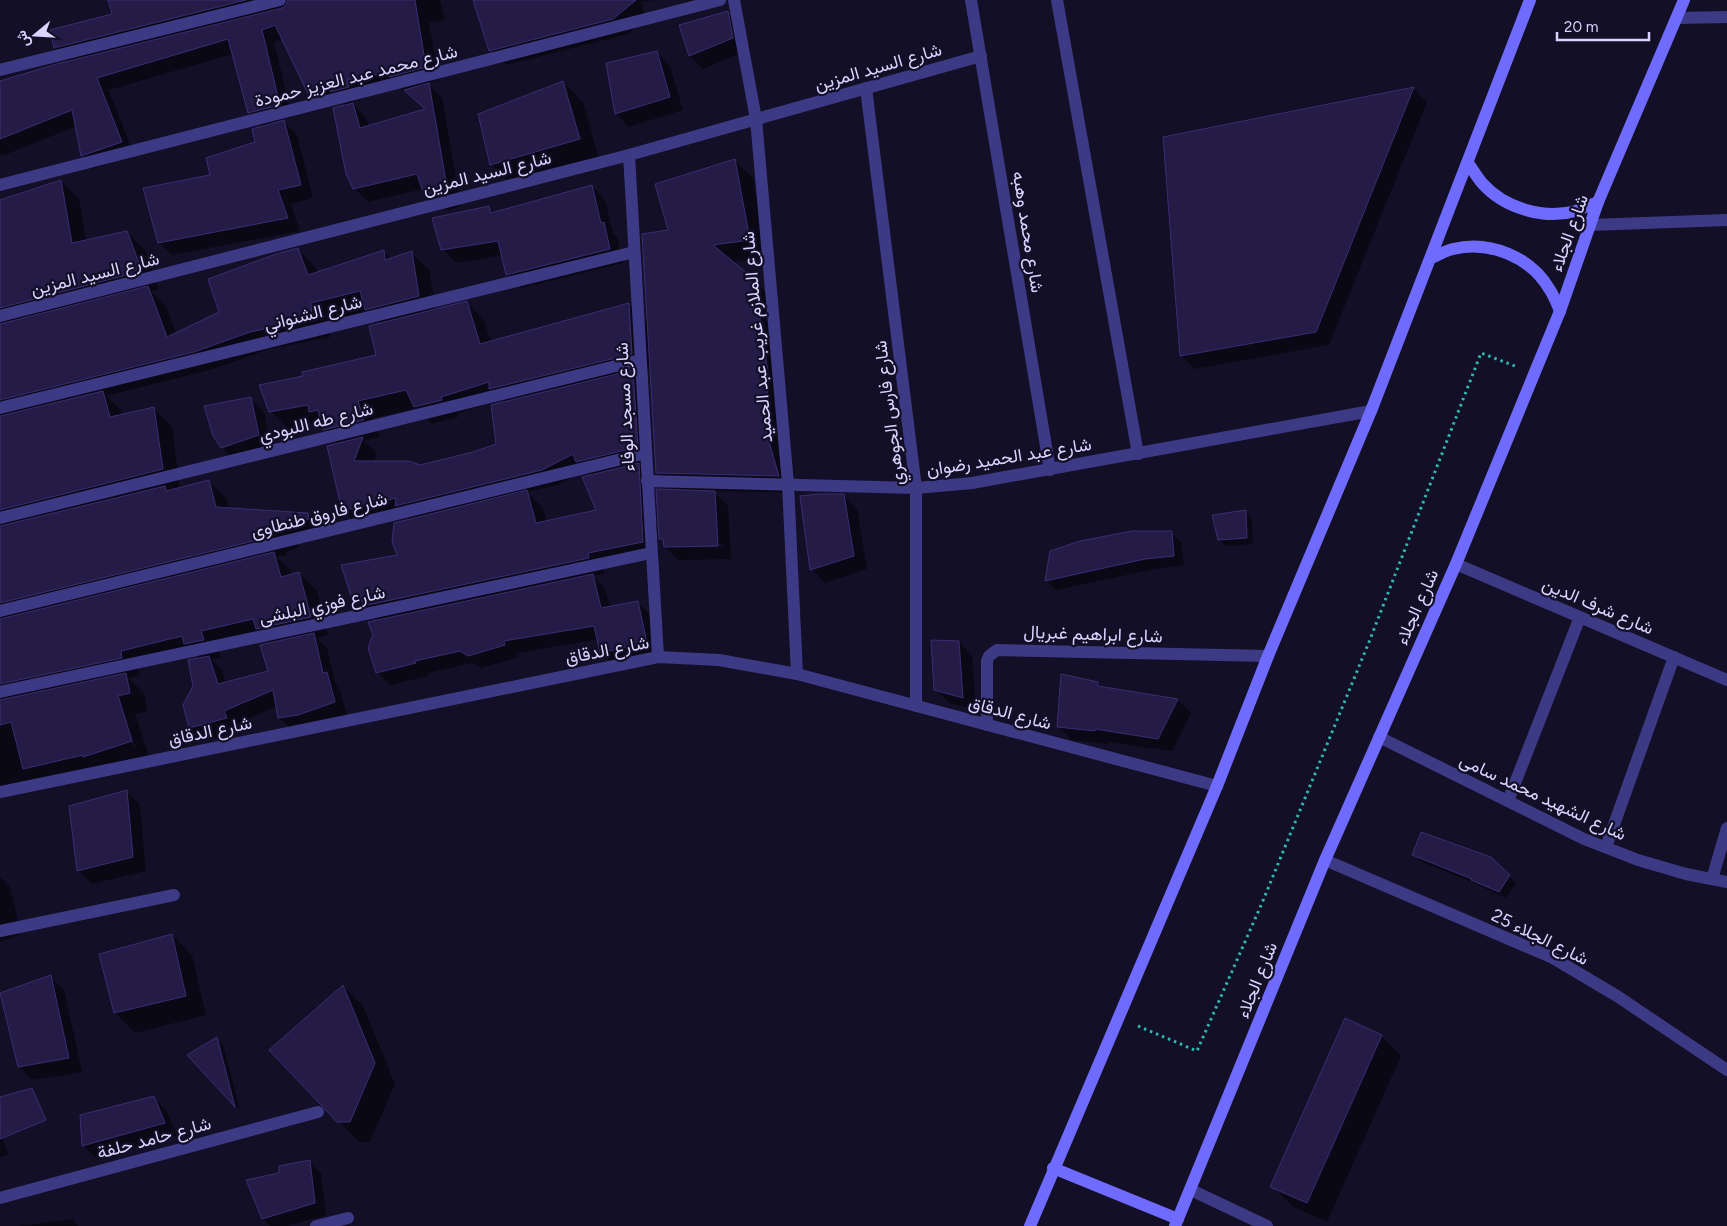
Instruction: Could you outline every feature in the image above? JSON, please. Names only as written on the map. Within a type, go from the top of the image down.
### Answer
[{"type":"main road","points":[[1030,1226],[1053,1168],[1217,786],[1268,656],[1371,411],[1530,0]]},
{"type":"main road","name":"شارع الجلاء","points":[[1177,1223],[1324,860],[1456,564],[1560,311],[1598,202],[1678,18],[1684,0]]},
{"type":"main road","points":[[1468,163],[1483,184],[1502,200],[1525,210],[1550,214],[1575,211],[1598,202]]},
{"type":"main road","points":[[1431,258],[1452,249],[1475,246],[1497,249],[1519,258],[1537,272],[1551,290],[1560,311]]},
{"type":"main road","points":[[1053,1168],[1177,1223]]},
{"type":"street","points":[[0,70],[280,0]]},
{"type":"street","name":"شارع محمد عبد العزيز حمودة","points":[[0,185],[720,0]]},
{"type":"street","name":"شارع الملازم غريب عبد الحميد","points":[[734,0],[756,119],[788,484],[797,674]]},
{"type":"street","name":"شارع محمد وهبه","points":[[971,0],[1050,470]]},
{"type":"street","points":[[1057,0],[1138,454]]},
{"type":"street","points":[[1678,18],[1727,17]]},
{"type":"street","name":"شارع السيد المزين","points":[[0,316],[629,155],[981,56]]},
{"type":"street","name":"شارع فارس الجوهري","points":[[866,88],[916,488],[916,706]]},
{"type":"street","name":"شارع مسجد الوفاء","points":[[629,155],[658,657]]},
{"type":"street","points":[[1590,225],[1727,220]]},
{"type":"street","name":"شارع الشنواني","points":[[0,408],[634,252]]},
{"type":"street","name":"شارع طه اللبودي","points":[[0,518],[640,360]]},
{"type":"street","name":"شارع عبد الحميد رضوان","points":[[647,482],[916,488],[972,483],[1371,411]]},
{"type":"street","name":"شارع فاروق طنطاوى","points":[[0,611],[646,453]]},
{"type":"street","name":"شارع فوزي البلشى","points":[[0,692],[652,553]]},
{"type":"street","name":"شارع شرف الدين","points":[[1456,564],[1727,680]]},
{"type":"street","points":[[1508,801],[1580,617]]},
{"type":"street","name":"شارع ابراهيم غبريال","points":[[987,725],[987,661],[989,656],[997,650],[1268,656]]},
{"type":"street","name":"شارع الدقاق","points":[[0,792],[658,657],[719,660],[797,674],[1217,786]]},
{"type":"street","points":[[1606,848],[1674,657]]},
{"type":"street","name":"شارع الشهيد محمد سامى","points":[[1379,737],[1584,839],[1638,860],[1686,874],[1727,882]]},
{"type":"street","points":[[1712,879],[1727,828]]},
{"type":"street","name":"شارع الجلاء 25","points":[[1324,860],[1553,958],[1617,996],[1727,1070]]},
{"type":"street","points":[[0,931],[174,895]]},
{"type":"street","name":"شارع حامد حلفة","points":[[0,1198],[318,1112]]},
{"type":"street","points":[[1191,1190],[1267,1226]]},
{"type":"street","points":[[316,1226],[348,1218]]},
{"type":"path","points":[[1118,1018],[1197,1051],[1262,903],[1365,651],[1481,353],[1534,373]]},
{"type":"building","points":[[108,0],[246,0],[54,48],[50,30],[112,14]]},
{"type":"building","points":[[288,0],[415,0],[426,67],[390,77],[386,73],[347,80],[349,87],[330,92],[330,90],[308,94],[275,25],[262,30],[280,105],[248,113],[228,39],[97,78],[122,142],[81,156],[72,110],[0,139],[0,81],[57,64],[282,8]]},
{"type":"building","points":[[473,0],[636,0],[613,19],[489,51]]},
{"type":"building","points":[[728,11],[733,38],[689,56],[679,25]]},
{"type":"building","points":[[657,51],[670,97],[615,114],[606,63]]},
{"type":"building","points":[[563,81],[580,139],[490,165],[478,114]]},
{"type":"building","points":[[429,83],[448,193],[433,197],[422,189],[417,174],[353,189],[346,174],[333,108],[353,103],[360,128],[425,109],[404,90]]},
{"type":"building","points":[[1414,87],[1316,332],[1180,356],[1163,137]]},
{"type":"building","points":[[284,120],[301,185],[278,190],[288,218],[158,243],[143,188],[210,175],[206,158],[255,142],[252,129]]},
{"type":"building","points":[[735,159],[750,240],[713,245],[754,279],[768,372],[767,435],[779,476],[656,473],[642,234],[668,230],[655,184]]},
{"type":"building","points":[[61,180],[72,243],[127,231],[142,271],[0,308],[0,200]]},
{"type":"building","points":[[592,185],[601,223],[604,222],[610,249],[506,275],[498,241],[441,250],[432,218],[489,206],[491,213]]},
{"type":"building","points":[[298,248],[308,275],[384,250],[385,260],[412,251],[419,296],[365,310],[360,291],[311,303],[312,319],[250,332],[194,352],[0,400],[0,324],[148,286],[167,337],[219,312],[208,279]]},
{"type":"building","points":[[467,301],[480,344],[629,303],[632,354],[489,389],[489,382],[441,397],[442,400],[414,407],[406,390],[358,401],[364,420],[323,430],[318,410],[309,412],[308,405],[269,412],[259,385],[303,376],[302,372],[376,355],[369,326]]},
{"type":"building","points":[[633,370],[638,447],[576,462],[573,454],[542,470],[395,506],[396,498],[342,511],[327,446],[363,437],[354,461],[409,461],[420,465],[473,452],[496,444],[491,405]]},
{"type":"building","points":[[103,391],[110,417],[154,407],[163,469],[0,510],[0,416]]},
{"type":"building","points":[[251,397],[259,435],[221,448],[213,436],[204,406]]},
{"type":"building","points":[[639,463],[643,542],[588,553],[589,558],[363,606],[360,595],[351,596],[341,565],[397,555],[392,542],[394,523],[527,490],[536,523],[596,510],[582,477]]},
{"type":"building","points":[[209,480],[216,507],[308,513],[309,519],[279,526],[283,528],[269,534],[270,537],[0,603],[0,526],[165,486],[166,491]]},
{"type":"building","points":[[656,489],[715,491],[718,546],[664,547],[663,539],[659,539]]},
{"type":"building","points":[[844,494],[854,556],[810,570],[800,496]]},
{"type":"building","points":[[1246,510],[1247,538],[1218,540],[1212,515]]},
{"type":"building","points":[[1132,531],[1172,531],[1174,556],[1145,559],[1045,581],[1050,551],[1080,541]]},
{"type":"building","points":[[274,552],[281,577],[299,572],[311,617],[256,629],[253,619],[201,631],[204,640],[184,644],[182,636],[121,651],[122,658],[0,684],[0,619]]},
{"type":"building","points":[[593,574],[601,608],[638,601],[647,643],[600,653],[594,626],[504,641],[505,645],[468,656],[460,651],[415,661],[416,663],[376,673],[368,648],[373,635],[368,622]]},
{"type":"building","points":[[314,633],[323,673],[327,672],[335,702],[298,715],[278,718],[273,690],[224,711],[227,718],[189,728],[183,705],[193,686],[188,660],[209,656],[218,684],[268,671],[260,645]]},
{"type":"building","points":[[931,640],[959,641],[963,698],[934,690]]},
{"type":"building","points":[[126,673],[130,693],[118,696],[132,741],[83,757],[83,755],[23,769],[11,722],[0,725],[0,700]]},
{"type":"building","points":[[1061,674],[1098,682],[1098,686],[1178,699],[1158,739],[1095,729],[1095,731],[1057,727]]},
{"type":"building","points":[[127,790],[133,857],[77,871],[69,806]]},
{"type":"building","points":[[1421,832],[1491,857],[1510,875],[1499,892],[1412,855]]},
{"type":"building","points":[[172,934],[186,996],[114,1013],[99,954]]},
{"type":"building","points":[[51,975],[69,1058],[18,1067],[0,993]]},
{"type":"building","points":[[343,985],[375,1063],[350,1122],[337,1122],[269,1050]]},
{"type":"building","points":[[1345,1018],[1382,1035],[1307,1203],[1270,1187]]},
{"type":"building","points":[[217,1037],[235,1107],[187,1055]]},
{"type":"building","points":[[32,1088],[46,1120],[0,1139],[0,1097]]},
{"type":"building","points":[[154,1096],[165,1123],[82,1146],[80,1115]]},
{"type":"building","points":[[310,1160],[315,1203],[262,1219],[246,1180],[279,1173],[279,1166]]}]
